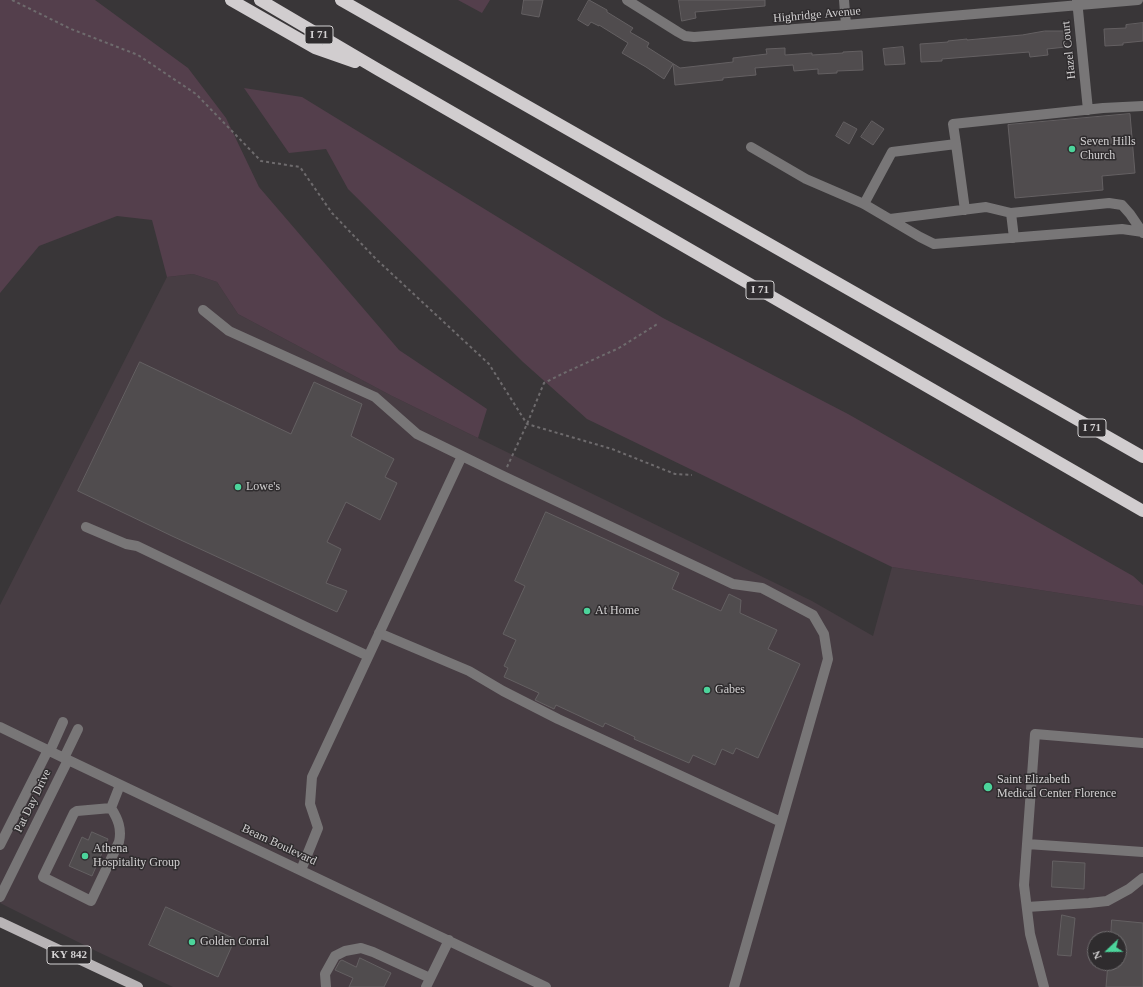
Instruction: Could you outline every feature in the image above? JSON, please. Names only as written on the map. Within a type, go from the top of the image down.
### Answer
[{"type":"highway","points":[[231,0],[316,48],[377,69]]},
{"type":"highway","name":"I 71","points":[[260,0],[377,69],[1143,510]]},
{"type":"highway","name":"I 71","points":[[342,0],[1143,457]]},
{"type":"main road","name":"KY 842","points":[[0,922],[138,987]]},
{"type":"street","name":"Highridge Avenue","points":[[627,0],[685,36],[707,36],[846,25],[1077,3],[1138,0]]},
{"type":"street","points":[[844,0],[846,25]]},
{"type":"street","name":"Hazel Court","points":[[1077,3],[1088,110]]},
{"type":"street","points":[[964,210],[953,124],[1088,110],[1143,106]]},
{"type":"street","points":[[864,204],[892,152],[956,144]]},
{"type":"street","points":[[752,147],[806,179],[864,204],[934,244],[1122,229],[1143,232]]},
{"type":"street","points":[[890,219],[986,207],[1011,213],[1109,203],[1122,205],[1143,232]]},
{"type":"street","points":[[1011,213],[1014,238]]},
{"type":"street","points":[[203,310],[229,330],[375,397],[417,434],[733,584],[762,588],[813,615],[824,634],[828,660],[734,987]]},
{"type":"street","points":[[301,870],[318,828],[310,804],[312,777],[462,456]]},
{"type":"street","points":[[86,527],[126,544],[137,546],[368,656]]},
{"type":"street","points":[[379,633],[469,671],[503,691],[558,719],[781,822]]},
{"type":"street","name":"Pat Day Drive","points":[[0,845],[63,722]]},
{"type":"street","name":"Beam Boulevard","points":[[0,727],[546,987]]},
{"type":"street","name":"Pat Day Drive","points":[[0,897],[66,759],[78,729]]},
{"type":"street","points":[[1044,987],[1030,934],[1024,885],[1035,734],[1143,743]]},
{"type":"street","points":[[111,808],[77,811],[74,813],[43,877],[91,900],[119,842],[120,835],[117,819],[111,808],[120,785]]},
{"type":"street","points":[[1027,844],[1143,852]]},
{"type":"street","points":[[1027,907],[1089,904],[1107,901],[1129,889],[1143,878]]},
{"type":"street","points":[[326,987],[325,974],[335,956],[345,951],[361,948],[373,952],[428,983],[449,940]]},
{"type":"path","points":[[12,0],[71,29],[138,55],[196,94],[261,161],[300,167],[332,213],[376,259],[489,364],[527,424],[612,449],[675,474],[692,476]]},
{"type":"path","points":[[503,476],[544,383],[564,372],[619,348],[659,323]]},
{"type":"shaded area","points":[[0,0],[95,0],[188,68],[226,118],[259,187],[399,350],[487,409],[478,438],[392,396],[238,314],[217,282],[193,274],[167,277],[152,220],[117,216],[39,246],[0,293]]},
{"type":"shaded area","points":[[458,0],[490,0],[482,13]]},
{"type":"shaded area","points":[[244,88],[302,97],[663,318],[848,414],[1133,576],[1143,585],[1143,606],[892,567],[587,419],[523,362],[348,189],[326,149],[289,153]]},
{"type":"shaded area","points":[[193,274],[217,282],[238,314],[392,396],[812,601],[873,636],[892,567],[1143,606],[1143,987],[173,987],[98,952],[0,903],[0,605],[167,277]]},
{"type":"building","points":[[524,0],[543,0],[539,17],[522,14]]},
{"type":"building","points":[[589,0],[607,10],[607,12],[633,28],[630,32],[649,43],[647,47],[680,68],[733,62],[733,58],[767,54],[766,49],[785,48],[785,55],[812,53],[812,55],[862,51],[863,70],[837,71],[837,73],[818,74],[818,69],[794,71],[793,65],[755,68],[756,75],[675,85],[673,64],[664,79],[622,53],[628,43],[599,25],[591,22],[588,26],[578,20]]},
{"type":"building","points":[[679,0],[765,0],[765,6],[695,12],[696,18],[682,21]]},
{"type":"building","points":[[1143,23],[1143,41],[1123,43],[1123,45],[1105,46],[1104,29],[1126,28],[1126,25]]},
{"type":"building","points":[[1045,31],[1065,31],[1066,47],[1047,49],[1048,55],[1030,57],[1029,52],[921,62],[920,44],[1022,35]]},
{"type":"building","points":[[903,47],[905,64],[885,65],[883,49]]},
{"type":"building","name":"Seven Hills Church","points":[[1130,114],[1135,173],[1102,176],[1103,190],[1015,198],[1008,125]]},
{"type":"building","points":[[872,121],[884,129],[873,145],[861,137]]},
{"type":"building","points":[[844,122],[857,129],[849,144],[836,136]]},
{"type":"building","name":"Lowe's","points":[[140,362],[291,434],[314,382],[362,404],[351,436],[394,459],[385,477],[397,483],[380,520],[346,502],[327,542],[341,549],[326,583],[347,591],[337,612],[78,491]]},
{"type":"building","points":[[546,512],[679,573],[672,589],[721,611],[729,594],[741,600],[740,613],[777,630],[768,649],[800,664],[758,758],[736,748],[733,754],[722,749],[715,765],[693,755],[689,763],[634,739],[635,737],[605,723],[603,727],[556,705],[554,709],[535,700],[539,693],[504,677],[508,668],[504,666],[516,640],[503,634],[525,586],[515,581]]},
{"type":"building","points":[[92,832],[108,839],[92,876],[69,866],[82,837],[88,840]]},
{"type":"building","points":[[1053,861],[1085,863],[1084,889],[1052,887]]},
{"type":"building","name":"Golden Corral","points":[[166,907],[235,939],[218,977],[149,945]]},
{"type":"building","points":[[1062,915],[1075,918],[1071,956],[1058,955]]},
{"type":"building","points":[[1112,920],[1143,923],[1143,987],[1106,987],[1107,971],[1127,971],[1127,931],[1111,931]]},
{"type":"building","points":[[360,958],[391,973],[384,987],[349,987],[353,978],[335,970],[342,960],[356,967]]},
{"type":"place","name":"Seven Hills Church","points":[[1072,149]]},
{"type":"place","name":"Lowe's","points":[[238,487]]},
{"type":"place","name":"At Home","points":[[587,611]]},
{"type":"place","name":"Gabes","points":[[707,690]]},
{"type":"place","name":"Saint Elizabeth Medical Center Florence","points":[[988,787]]},
{"type":"place","name":"Athena Hospitality Group","points":[[85,856]]},
{"type":"place","name":"Golden Corral","points":[[192,942]]}]
